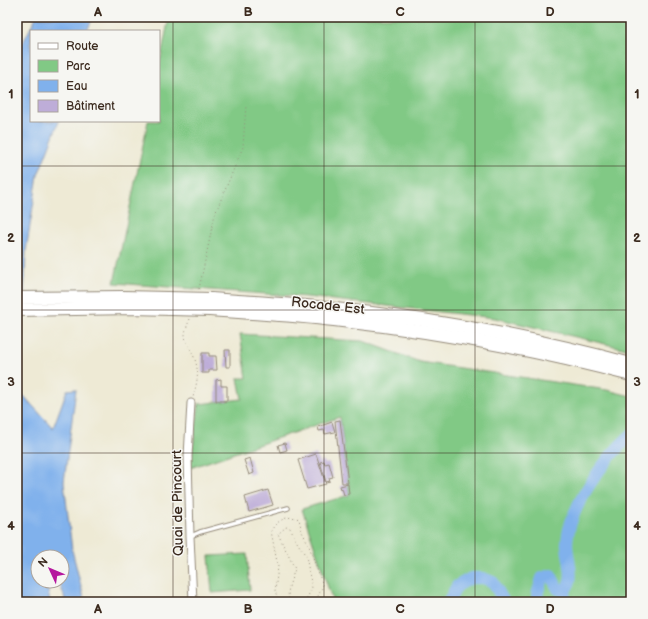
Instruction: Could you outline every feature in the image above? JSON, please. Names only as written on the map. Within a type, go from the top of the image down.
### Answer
[{"type":"highway","name":"Rocade Est","points":[[17,298],[123,297],[211,305],[333,320],[460,338],[534,352],[631,375]]},
{"type":"highway","name":"Rocade Est","points":[[17,310],[211,305],[326,308],[436,323],[584,351],[631,364]]},
{"type":"street","name":"Quai de Pincourt","points":[[191,403],[188,456],[193,602]]},
{"type":"lane","points":[[190,536],[288,508]]},
{"type":"path","points":[[17,23],[21,17]]},
{"type":"path","points":[[199,292],[215,214],[244,147],[246,105]]},
{"type":"path","points":[[190,319],[184,334],[186,342],[195,358],[198,381],[191,403]]},
{"type":"path","points":[[279,602],[275,592],[278,567],[271,531],[278,522],[291,517],[299,519],[302,532],[308,544],[323,586],[316,602]]},
{"type":"path","points":[[291,602],[288,600],[287,593],[295,569],[278,534],[286,527],[290,528],[294,533],[295,539],[306,556],[312,588],[305,602]]},
{"type":"green space","points":[[169,17],[631,17],[631,350],[495,318],[307,297],[114,283],[148,122],[160,122],[160,62]]},
{"type":"green space","points":[[240,334],[363,341],[420,362],[607,390],[631,396],[631,602],[333,602],[302,509],[349,495],[340,417],[190,468],[199,404],[242,399],[238,378],[247,378]]},
{"type":"green space","points":[[247,554],[250,590],[212,593],[209,556]]},
{"type":"water","points":[[36,17],[93,17],[87,30],[30,30],[30,122],[59,122],[38,175],[26,251],[23,320],[19,344],[21,393],[53,428],[67,390],[76,389],[64,482],[72,550],[85,602],[66,602],[62,589],[70,589],[70,549],[30,549],[30,589],[48,589],[50,602],[17,602],[17,54]]},
{"type":"building","points":[[225,350],[230,350],[230,367],[226,367]]},
{"type":"building","points":[[202,353],[209,353],[209,356],[216,356],[217,370],[209,370],[209,373],[202,373]]},
{"type":"building","points":[[221,379],[221,386],[227,386],[227,401],[216,401],[216,380]]},
{"type":"building","points":[[340,420],[348,483],[342,483],[335,421]]},
{"type":"building","points":[[332,422],[335,432],[325,434],[324,430],[319,431],[318,427]]},
{"type":"building","points":[[285,443],[287,450],[280,452],[278,445]]},
{"type":"building","points":[[316,454],[326,484],[307,489],[298,460]]},
{"type":"building","points":[[250,458],[254,473],[249,475],[244,460]]},
{"type":"building","points":[[324,461],[325,464],[329,463],[333,477],[329,478],[330,481],[326,482],[320,462]]},
{"type":"building","points":[[348,484],[349,494],[344,495],[340,486]]},
{"type":"building","points":[[268,490],[273,505],[249,512],[245,497]]},
{"type":"waterway","points":[[540,602],[537,595],[542,578],[551,575],[558,589],[565,592],[571,577],[567,544],[569,530],[574,515],[581,500],[600,470],[631,435]]},
{"type":"waterway","points":[[448,602],[457,586],[471,578],[483,578],[493,582],[504,602]]}]
